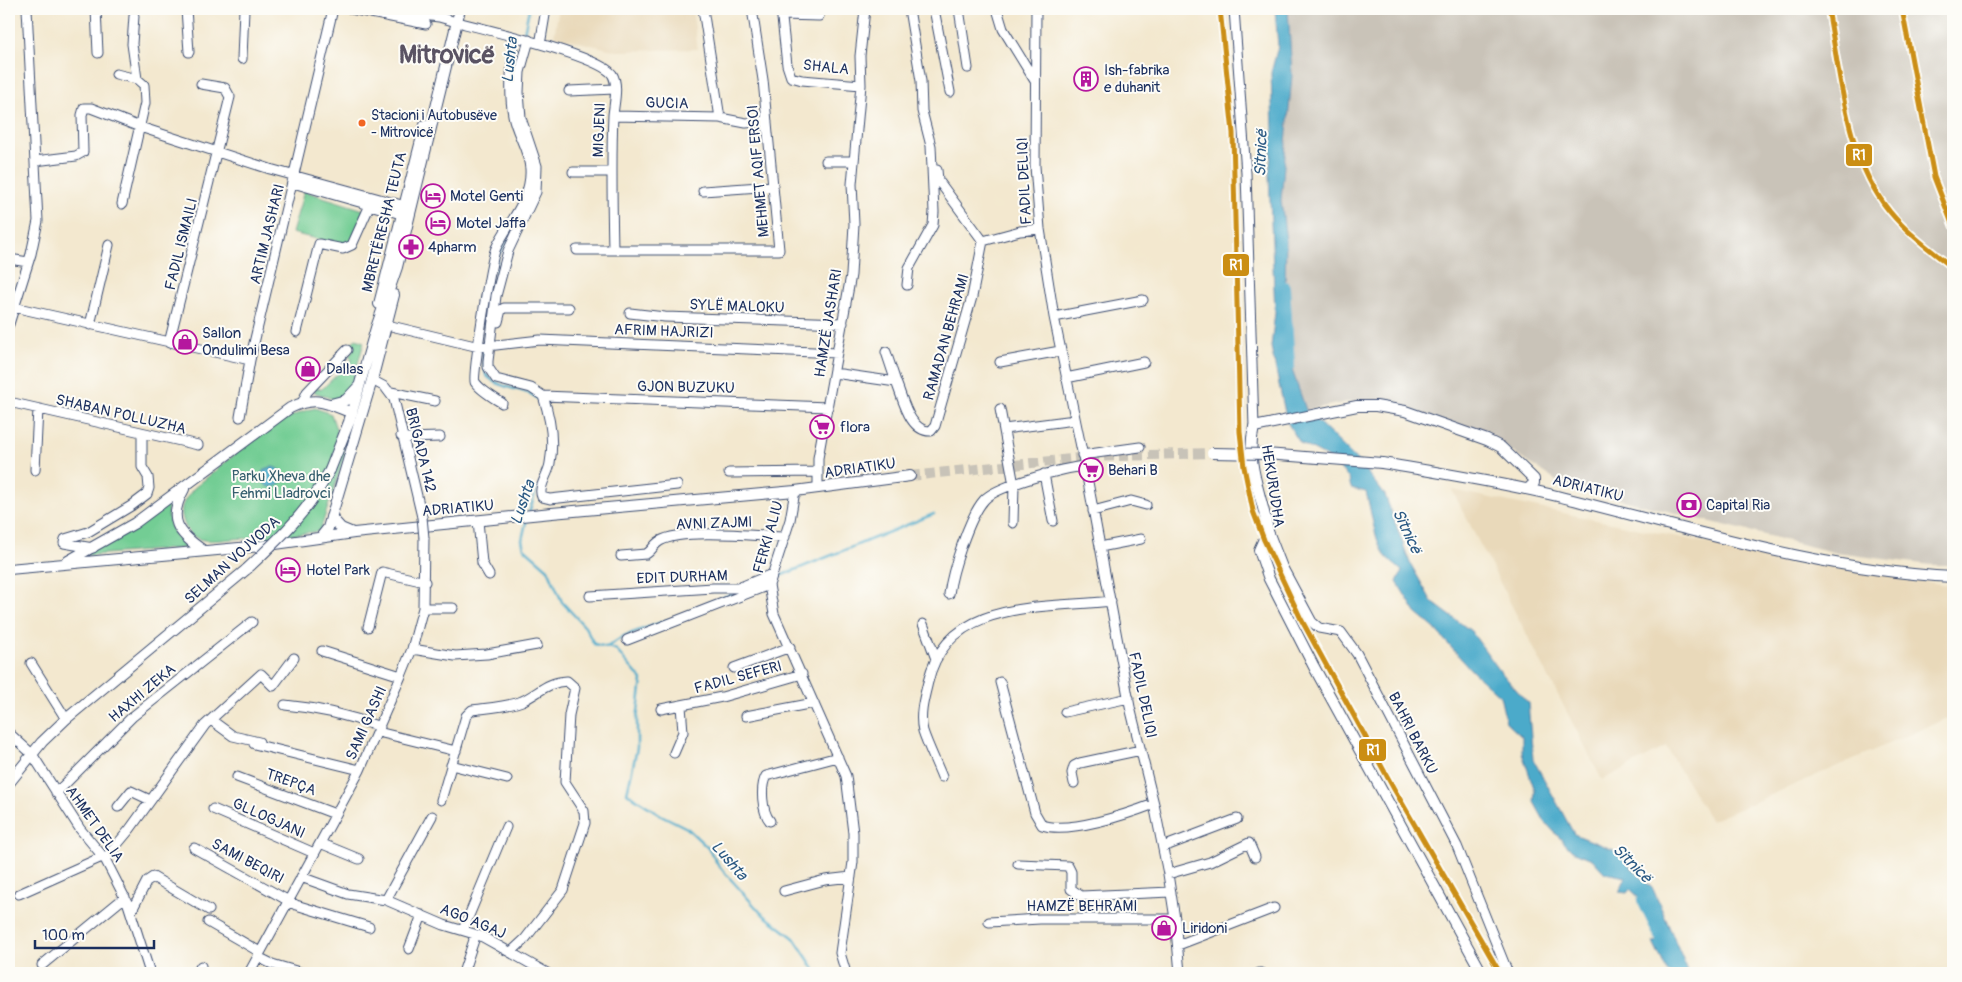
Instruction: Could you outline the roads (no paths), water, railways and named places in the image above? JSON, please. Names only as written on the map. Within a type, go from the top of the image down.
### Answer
[{"type":"main road","name":"MBRETËRESHA TEUTA","points":[[455,21],[456,9]]},
{"type":"main road","name":"MBRETËRESHA TEUTA","points":[[376,328],[380,299],[406,211],[455,21],[460,9]]},
{"type":"main road","name":"MBRETËRESHA TEUTA","points":[[397,267],[406,211]]},
{"type":"main road","points":[[320,538],[325,534],[331,518],[372,380],[393,298],[397,267]]},
{"type":"main road","name":"SELMAN VOJVODA","points":[[9,783],[32,754],[66,719],[247,569],[288,531],[314,500],[330,470],[352,413],[376,328],[397,267]]},
{"type":"main road","points":[[330,404],[346,400],[360,385]]},
{"type":"main road","points":[[64,563],[94,548],[135,523],[274,417],[303,401],[314,400],[352,413]]},
{"type":"main road","name":"HEKURUDHA","points":[[1482,973],[1314,667],[1269,579],[1259,550],[1268,530],[1266,513],[1254,478],[1250,442],[1254,427],[1357,406],[1376,406],[1404,411],[1487,440],[1501,447],[1518,466],[1558,496]]},
{"type":"main road","name":"ADRIATIKU","points":[[1212,453],[1266,454],[1382,463],[1528,489],[1781,552],[1888,571],[1953,577]]},
{"type":"main road","points":[[1512,486],[1519,478],[1518,466]]},
{"type":"main road","name":"ADRIATIKU","points":[[9,569],[204,551],[354,533],[552,513],[795,491],[910,476]]},
{"type":"main road","points":[[1528,489],[1534,483],[1534,479]]},
{"type":"main road","points":[[187,484],[176,506],[176,522],[186,537],[204,551]]},
{"type":"main road","points":[[331,518],[341,528],[354,533]]},
{"type":"street","points":[[9,324],[11,306],[28,262],[38,221],[27,9]]},
{"type":"street","points":[[96,9],[98,53]]},
{"type":"street","points":[[186,9],[188,52]]},
{"type":"street","points":[[242,59],[244,9]]},
{"type":"street","points":[[294,178],[333,9]]},
{"type":"street","points":[[351,9],[426,24]]},
{"type":"street","points":[[376,9],[439,17],[538,43],[541,39],[546,9]]},
{"type":"street","points":[[703,9],[720,118]]},
{"type":"street","name":"MEHMET AQIF ERSOI","points":[[577,250],[779,250],[767,122],[752,9]]},
{"type":"street","name":"HAMZË JASHARI","points":[[818,488],[818,458],[851,275],[854,161],[861,85],[860,56],[865,9]]},
{"type":"street","points":[[909,9],[921,81],[923,117],[938,180],[983,241],[1040,229]]},
{"type":"street","points":[[934,9],[950,92]]},
{"type":"street","points":[[959,9],[968,68]]},
{"type":"street","points":[[997,9],[1003,29],[1035,82]]},
{"type":"street","name":"FADIL DELIQI","points":[[1036,9],[1035,166],[1040,229],[1060,351],[1085,466],[1129,698],[1163,847],[1175,919],[1180,973]]},
{"type":"street","name":"HEKURUDHA","points":[[1234,9],[1246,173],[1254,427]]},
{"type":"street","name":"SHALA","points":[[820,16],[782,12],[787,65],[791,77],[802,80],[861,85]]},
{"type":"street","points":[[134,16],[132,44],[137,79]]},
{"type":"street","points":[[527,40],[520,72],[519,92],[521,118],[537,166],[536,192],[504,264],[491,330],[488,367],[496,379],[531,388],[543,396],[551,440],[550,464],[541,488],[542,497],[545,499],[677,485]]},
{"type":"street","name":"MIGJENI","points":[[538,43],[572,54],[607,70],[612,75],[615,89],[611,172],[613,249]]},
{"type":"street","points":[[502,403],[476,383],[473,373],[479,347],[491,262],[496,247],[521,208],[527,191],[530,169],[513,114],[513,50]]},
{"type":"street","points":[[116,74],[137,79],[144,86],[145,93],[140,127],[122,204]]},
{"type":"street","name":"FADIL ISMAILI","points":[[169,343],[218,152],[230,97],[229,92],[225,88],[201,84]]},
{"type":"street","name":"MIGJENI","points":[[569,91],[615,89]]},
{"type":"street","points":[[34,161],[76,156],[82,152],[82,115],[84,108],[91,108],[140,127],[270,169],[370,205],[406,211]]},
{"type":"street","name":"GUCIA","points":[[613,116],[720,118],[746,123],[767,122]]},
{"type":"street","points":[[907,285],[909,268],[934,222],[931,146]]},
{"type":"street","points":[[826,161],[854,161]]},
{"type":"street","name":"MIGJENI","points":[[573,172],[611,172]]},
{"type":"street","name":"ARTIM JASHARI","points":[[240,417],[250,360],[294,178],[406,211]]},
{"type":"street","points":[[703,191],[772,186]]},
{"type":"street","points":[[297,332],[319,244],[342,249],[352,245],[370,205]]},
{"type":"street","name":"RAMADAN BEHRAMI","points":[[886,352],[913,422],[920,429],[931,431],[935,426],[972,297],[983,241]]},
{"type":"street","points":[[90,325],[109,245]]},
{"type":"street","points":[[9,259],[28,262]]},
{"type":"street","points":[[491,262],[504,264]]},
{"type":"street","points":[[1054,317],[1143,300]]},
{"type":"street","points":[[11,306],[250,360]]},
{"type":"street","points":[[491,330],[496,327],[501,310],[504,308],[570,308]]},
{"type":"street","name":"SYLË MALOKU","points":[[630,313],[665,317],[843,323]]},
{"type":"street","name":"AFRIM HAJRIZI","points":[[387,325],[479,347],[524,341],[575,341],[836,353]]},
{"type":"street","points":[[303,401],[306,392],[347,350]]},
{"type":"street","points":[[1000,362],[1060,351]]},
{"type":"street","points":[[1066,378],[1144,362]]},
{"type":"street","points":[[834,373],[896,382]]},
{"type":"street","name":"BRIGADA 142","points":[[372,380],[391,392],[422,517],[424,538]]},
{"type":"street","points":[[391,392],[435,401]]},
{"type":"street","name":"GJON BUZUKU","points":[[543,396],[828,407]]},
{"type":"street","name":"SHABAN POLLUZHA","points":[[9,402],[198,445]]},
{"type":"street","name":"SHABAN POLLUZHA","points":[[35,470],[38,409]]},
{"type":"street","points":[[1000,409],[1014,485],[1013,523]]},
{"type":"street","points":[[1004,429],[1075,420]]},
{"type":"street","points":[[94,548],[64,543],[65,539],[88,532],[147,494],[149,488],[148,477],[142,467],[142,433]]},
{"type":"street","points":[[401,436],[406,438],[440,437]]},
{"type":"street","points":[[1082,455],[1140,447]]},
{"type":"street","points":[[949,594],[958,557],[984,499],[1044,474],[1085,466]]},
{"type":"street","points":[[729,473],[818,472]]},
{"type":"street","points":[[1044,474],[1053,521]]},
{"type":"street","name":"FERKI ALIU","points":[[795,491],[785,537],[771,580],[774,614],[846,776],[852,833],[851,877],[840,953],[846,973]]},
{"type":"street","points":[[1093,511],[1131,501],[1146,505]]},
{"type":"street","points":[[478,521],[482,564],[489,575]]},
{"type":"street","name":"BAHRI BARKU","points":[[1268,530],[1282,566],[1312,622],[1319,628],[1341,632],[1357,654],[1457,846],[1508,973]]},
{"type":"street","name":"AVNI ZAJMI","points":[[621,556],[646,554],[659,541],[691,535],[741,534],[785,537]]},
{"type":"street","name":"SAMI GASHI","points":[[249,973],[360,770],[412,649],[423,608],[424,538]]},
{"type":"street","points":[[1100,547],[1141,539]]},
{"type":"street","points":[[368,627],[382,572],[424,582]]},
{"type":"street","points":[[627,640],[771,580]]},
{"type":"street","name":"EDIT DURHAM","points":[[590,596],[713,588],[731,589],[771,580]]},
{"type":"street","points":[[942,777],[924,731],[922,719],[928,678],[944,646],[960,630],[990,616],[1013,610],[1110,601]]},
{"type":"street","points":[[423,608],[436,610],[453,608]]},
{"type":"street","name":"HAXHI ZEKA","points":[[56,793],[132,717],[252,622]]},
{"type":"street","points":[[923,624],[936,659]]},
{"type":"street","points":[[412,649],[455,656],[487,654],[537,646]]},
{"type":"street","points":[[734,668],[790,647]]},
{"type":"street","points":[[322,651],[401,676]]},
{"type":"street","points":[[19,894],[103,858],[211,720],[261,674],[273,686],[294,658]]},
{"type":"street","points":[[31,663],[66,719]]},
{"type":"street","name":"FADIL SEFERI","points":[[661,709],[681,706],[802,674]]},
{"type":"street","points":[[441,800],[466,716],[472,710],[521,702],[537,690],[568,680],[575,688],[569,715],[565,782],[584,811],[585,823],[563,890],[525,939],[510,952]]},
{"type":"street","points":[[1000,682],[1035,813],[1042,825],[1056,828],[1107,820],[1154,804]]},
{"type":"street","points":[[1065,712],[1129,698]]},
{"type":"street","points":[[746,716],[814,703]]},
{"type":"street","points":[[285,705],[312,707],[349,716],[379,729],[456,751]]},
{"type":"street","name":"FADIL SEFERI","points":[[674,753],[683,732],[681,706]]},
{"type":"street","points":[[211,720],[233,736],[360,770]]},
{"type":"street","name":"AHMET DELIA","points":[[9,733],[32,754],[80,829],[103,858],[125,897],[150,973]]},
{"type":"street","points":[[1074,783],[1074,766],[1080,763],[1141,750]]},
{"type":"street","points":[[770,821],[765,814],[763,785],[766,776],[838,757]]},
{"type":"street","points":[[451,765],[507,779]]},
{"type":"street","name":"TREPÇA","points":[[237,777],[335,814]]},
{"type":"street","points":[[118,807],[131,791],[150,800]]},
{"type":"street","name":"GLLOGJANI","points":[[213,809],[314,853]]},
{"type":"street","points":[[386,900],[432,816]]},
{"type":"street","points":[[1163,847],[1237,819]]},
{"type":"street","points":[[463,930],[506,827]]},
{"type":"street","points":[[320,843],[359,859]]},
{"type":"street","points":[[1168,874],[1210,862],[1249,843],[1255,857]]},
{"type":"street","name":"SAMI BEQIRI","points":[[194,848],[289,899],[293,903],[369,927]]},
{"type":"street","points":[[1018,864],[1068,866],[1071,872],[1071,889],[1081,896],[1171,892]]},
{"type":"street","points":[[131,912],[147,881],[154,877],[209,910]]},
{"type":"street","name":"AGO AGAJ","points":[[301,877],[348,894],[386,900],[473,935],[482,936],[542,972]]},
{"type":"street","points":[[784,891],[825,880],[851,877]]},
{"type":"street","points":[[42,965],[125,897]]},
{"type":"street","points":[[1178,945],[1274,908]]},
{"type":"street","name":"AGO AGAJ","points":[[409,949],[422,915]]},
{"type":"street","name":"HAMZË BEHRAMI","points":[[989,922],[1040,919],[1175,919]]},
{"type":"street","points":[[208,922],[272,964],[303,973]]},
{"type":"street","points":[[463,973],[474,940],[473,935]]},
{"type":"water","points":[[1275,9],[1288,9],[1292,75],[1281,200],[1286,241],[1284,333],[1290,364],[1306,410],[1358,461],[1385,495],[1410,563],[1432,602],[1471,631],[1500,671],[1528,703],[1533,759],[1574,834],[1614,850],[1653,889],[1689,973],[1668,973],[1653,942],[1661,941],[1664,930],[1654,915],[1645,917],[1642,900],[1630,889],[1627,893],[1619,892],[1626,877],[1605,873],[1592,859],[1572,851],[1545,822],[1534,802],[1535,791],[1522,753],[1522,737],[1506,722],[1500,696],[1472,671],[1434,628],[1416,613],[1397,582],[1402,571],[1386,556],[1379,545],[1366,492],[1351,488],[1349,479],[1333,460],[1300,443],[1287,422],[1271,347],[1275,312],[1269,176],[1273,131],[1271,73],[1278,46]]},
{"type":"water","points":[[268,467],[276,467],[282,473],[282,481],[276,487],[268,487],[262,481],[262,473]]},
{"type":"waterway","name":"Lushta","points":[[516,71],[529,9]]},
{"type":"waterway","name":"Lushta","points":[[493,293],[498,256],[511,235]]},
{"type":"waterway","name":"Sitnicë","points":[[1283,287],[1288,365]]},
{"type":"waterway","name":"Lushta","points":[[489,315],[483,357],[486,375],[501,385],[530,394],[542,403]]},
{"type":"waterway","name":"Lushta","points":[[529,513],[537,487]]},
{"type":"waterway","points":[[775,578],[934,514]]},
{"type":"waterway","name":"Lushta","points":[[527,518],[522,540],[524,548],[548,569],[562,602],[585,627],[594,644],[615,649],[642,680],[637,719],[637,748],[627,793],[661,815],[687,828],[708,848],[719,866],[761,913],[794,938],[817,973]]},
{"type":"waterway","points":[[694,609],[740,591]]},
{"type":"waterway","points":[[607,647],[624,636],[668,620]]},
{"type":"waterway","name":"Sitnicë","points":[[1644,900],[1679,973]]},
{"type":"tunnel","points":[[910,476],[1089,457],[1212,453]]},
{"type":"place","name":"Ish-fabrika e duhanit","points":[[1086,79]]},
{"type":"place","name":"Stacioni i Autobusëve - Mitrovicë","points":[[362,123]]},
{"type":"place","name":"Motel Genti","points":[[433,196]]},
{"type":"place","name":"Motel Jaffa","points":[[438,223]]},
{"type":"place","name":"4pharm","points":[[411,247]]},
{"type":"place","name":"Sallon Ondulimi Besa","points":[[185,342]]},
{"type":"place","name":"Dallas","points":[[308,369]]},
{"type":"place","name":"flora","points":[[822,427]]},
{"type":"place","name":"Behari B","points":[[1091,470]]},
{"type":"place","name":"Capital Ria","points":[[1689,505]]},
{"type":"place","name":"Hotel Park","points":[[288,570]]},
{"type":"place","name":"Liridoni","points":[[1164,928]]},
{"type":"district","name":"Mitrovicë","points":[[447,54]]},
{"type":"park label","name":"Parku Xheva dhe Fehmi Lladrovci","points":[[281,484]]}]
